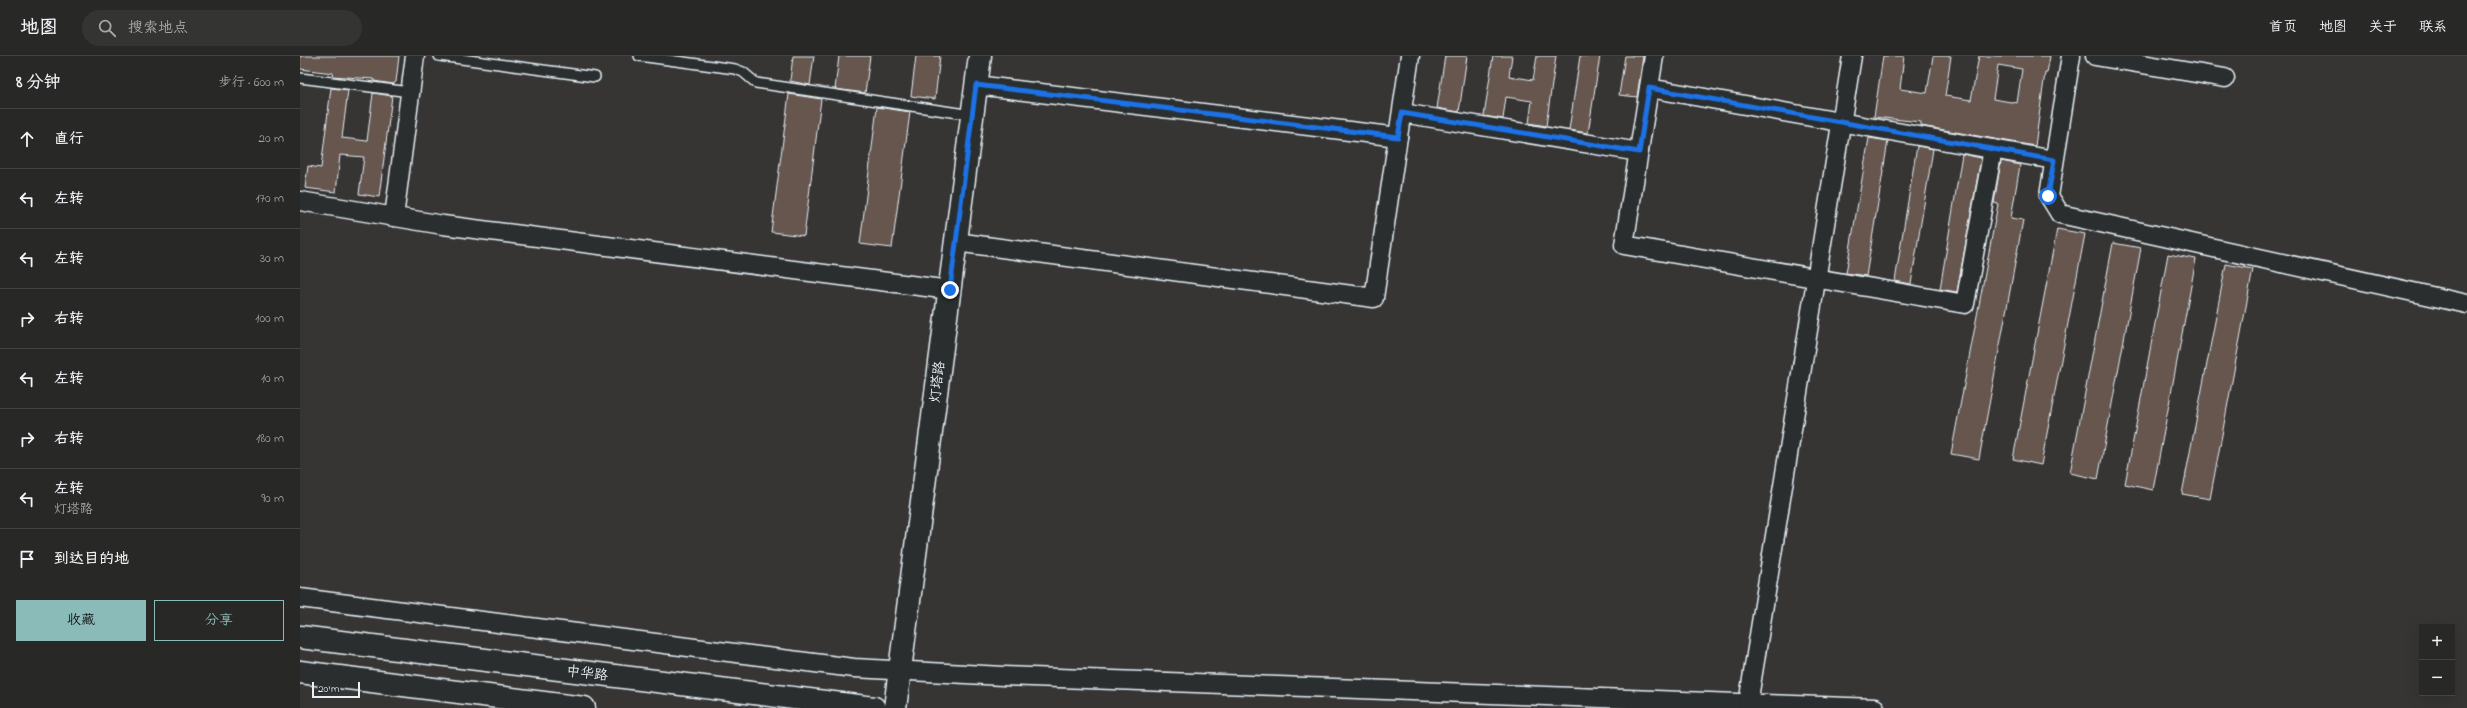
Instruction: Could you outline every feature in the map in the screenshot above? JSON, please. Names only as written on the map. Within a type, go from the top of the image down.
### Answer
[{"type":"main road","name":"灯塔路","points":[[895,708],[980,56]]},
{"type":"main road","name":"中华路","points":[[300,637],[874,708]]},
{"type":"main road","points":[[300,672],[584,708]]},
{"type":"street","points":[[394,217],[415,56]]},
{"type":"street","points":[[956,242],[1374,298],[1410,56]]},
{"type":"street","points":[[1654,56],[1624,245],[1965,304],[1993,149]]},
{"type":"street","points":[[1748,704],[1852,56]]},
{"type":"street","points":[[2071,56],[2048,196],[2060,214],[2467,304]]},
{"type":"street","points":[[2095,56],[2226,78]]},
{"type":"street","points":[[976,85],[1398,137]]},
{"type":"street","points":[[1649,88],[2054,160]]},
{"type":"street","points":[[1402,113],[1639,152]]},
{"type":"street","points":[[300,201],[394,217],[950,290]]},
{"type":"street","points":[[300,598],[838,666],[1003,676],[1875,708]]},
{"type":"lane","points":[[439,56],[596,77]]},
{"type":"lane","points":[[640,56],[734,69],[743,72],[756,83],[972,115]]},
{"type":"lane","points":[[300,78],[410,92]]},
{"type":"building","points":[[300,56],[399,56],[396,82],[393,84],[374,81],[374,79],[332,76],[333,73],[300,69]]},
{"type":"building","points":[[793,56],[814,56],[810,85],[790,81]]},
{"type":"building","points":[[839,56],[870,56],[865,93],[835,89]]},
{"type":"building","points":[[916,56],[940,56],[935,99],[911,96]]},
{"type":"building","points":[[1445,56],[1467,56],[1459,112],[1437,108]]},
{"type":"building","points":[[1493,56],[1512,56],[1509,76],[1533,80],[1537,56],[1556,56],[1546,126],[1529,123],[1532,101],[1506,97],[1503,119],[1484,116]]},
{"type":"building","points":[[1580,56],[1600,56],[1588,133],[1569,130]]},
{"type":"building","points":[[1625,56],[1643,56],[1637,97],[1619,95]]},
{"type":"building","points":[[1883,56],[1904,56],[1900,89],[1927,93],[1933,56],[1951,56],[1945,96],[1971,100],[1979,56],[2050,56],[2047,73],[2045,73],[2035,146],[1921,126],[1921,122],[1874,117]],"holes":[[[1998,65],[2022,69],[2017,103],[1993,99]]]},
{"type":"building","points":[[331,88],[348,90],[342,138],[367,141],[373,93],[392,96],[379,197],[359,194],[364,157],[340,155],[336,192],[305,188],[308,166],[321,168]]},
{"type":"building","points":[[789,94],[821,99],[804,236],[771,232]]},
{"type":"building","points":[[877,107],[910,112],[892,248],[860,244]]},
{"type":"building","points":[[1869,138],[1888,141],[1866,276],[1846,273]]},
{"type":"building","points":[[1917,146],[1933,149],[1911,284],[1895,281]]},
{"type":"building","points":[[1962,154],[1981,158],[1957,292],[1940,289]]},
{"type":"building","points":[[2001,161],[2020,165],[2011,218],[2023,220],[1979,459],[1951,454],[1998,204],[1994,203]]},
{"type":"building","points":[[2057,229],[2085,234],[2041,465],[2013,459]]},
{"type":"building","points":[[2113,243],[2141,248],[2098,479],[2070,473]]},
{"type":"building","points":[[2168,254],[2196,259],[2153,490],[2125,484]]},
{"type":"building","points":[[2226,264],[2253,269],[2210,499],[2182,494]]},
{"type":"route","points":[[950,290],[976,85],[1398,137],[1402,113],[1639,152],[1649,88],[2054,160],[2048,196]]}]
